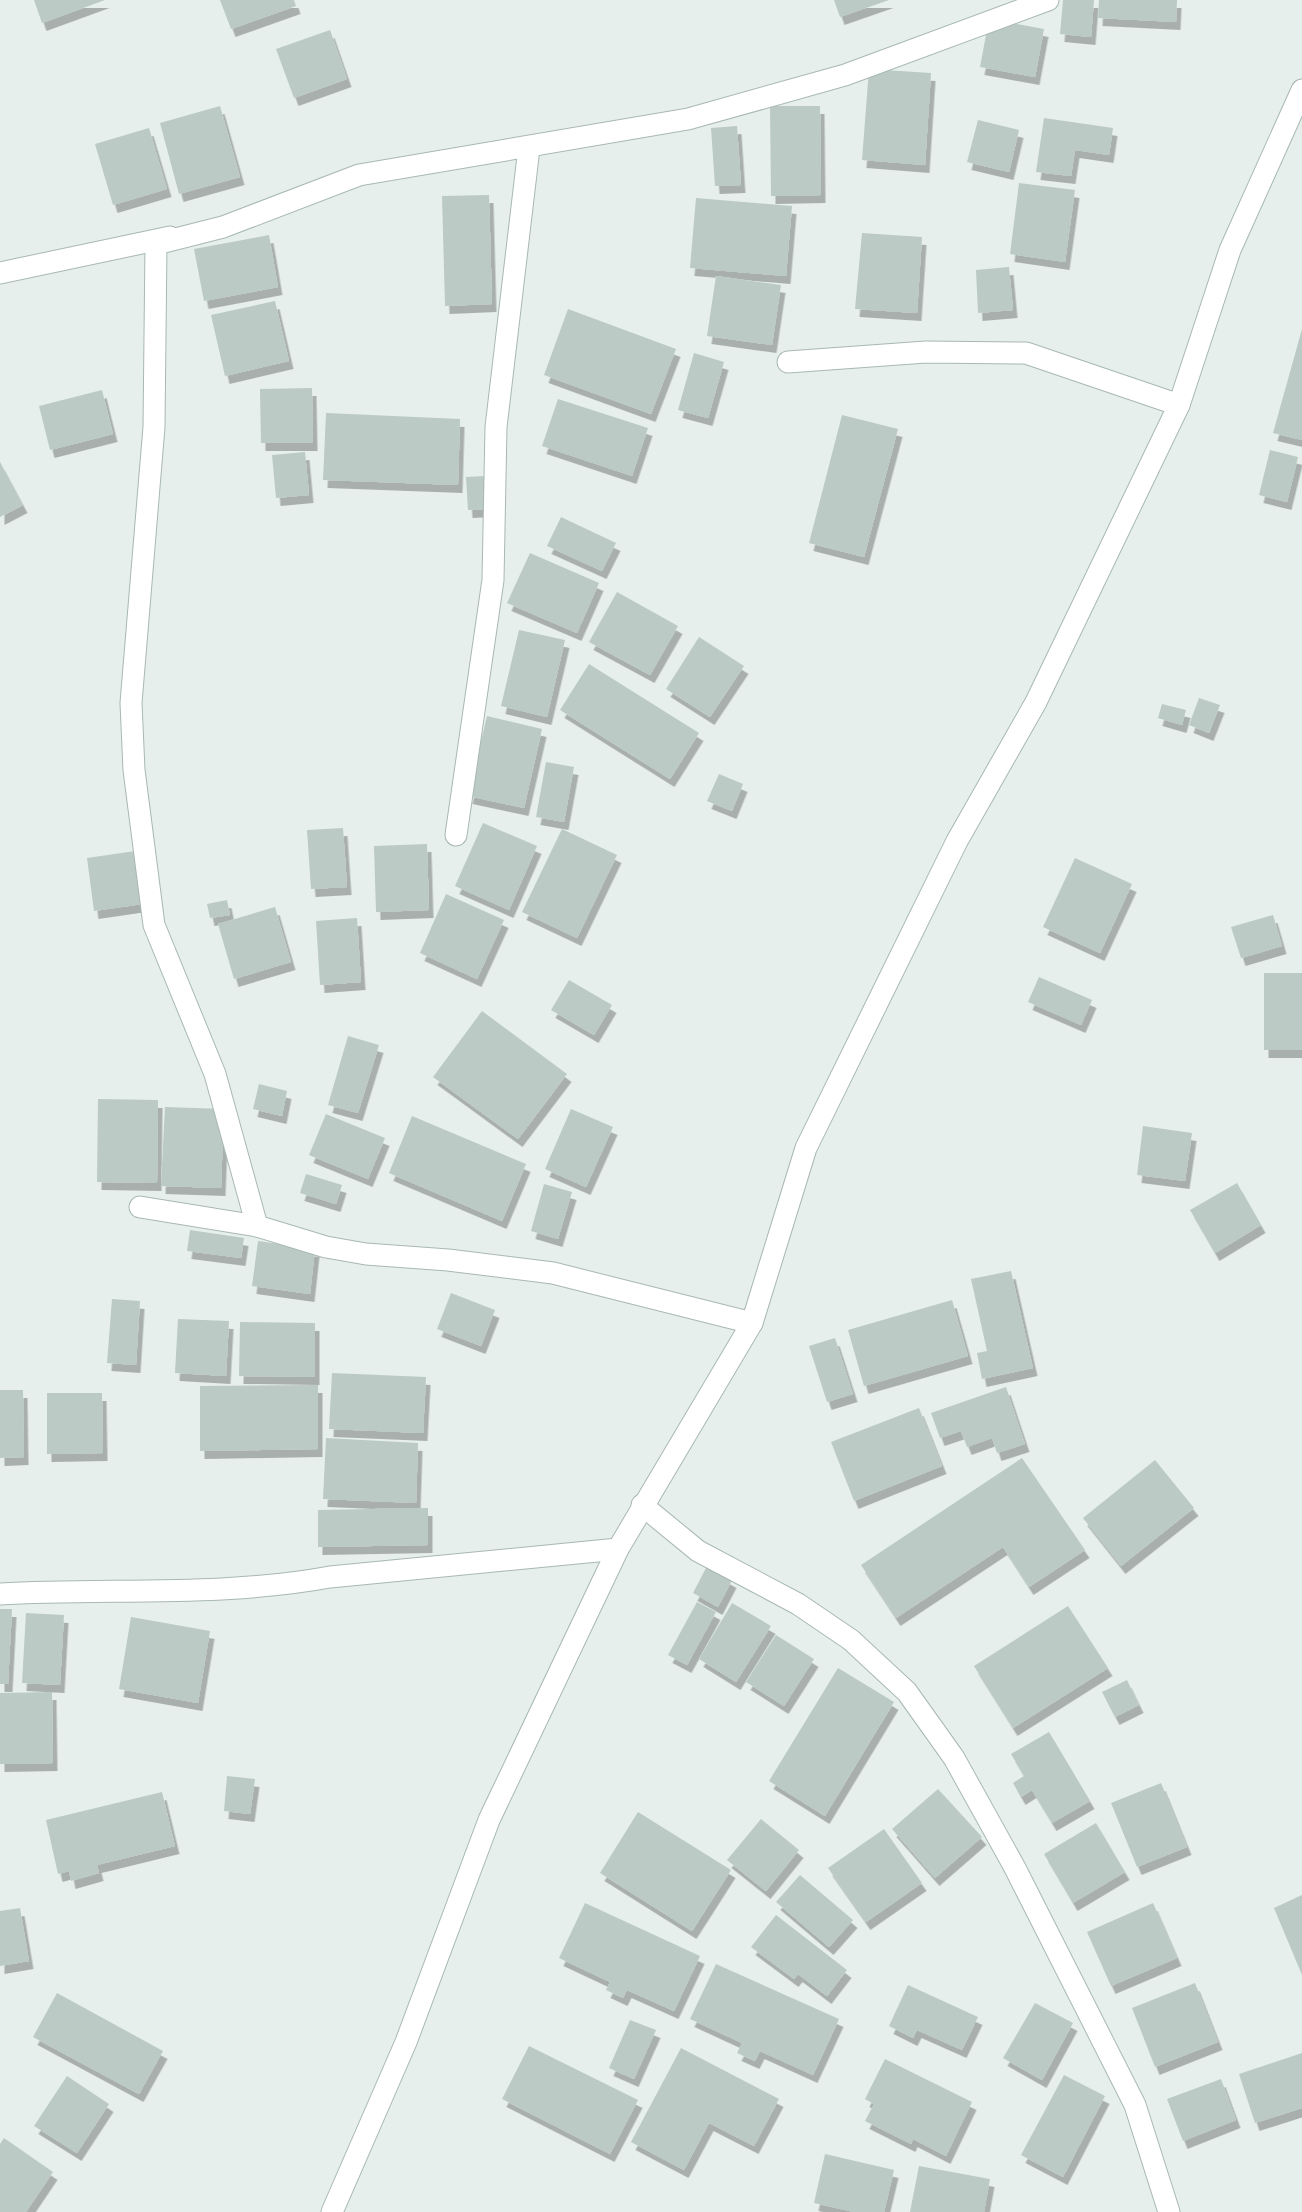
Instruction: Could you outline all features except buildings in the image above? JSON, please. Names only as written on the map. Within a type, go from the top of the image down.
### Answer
[{"type":"street","points":[[257,1226],[215,1074],[154,925],[134,770],[131,703],[154,427],[156,244],[223,226],[359,175],[688,119],[845,75],[1048,0]]},
{"type":"street","points":[[332,2212],[406,2042],[489,1820],[618,1549],[752,1322],[806,1148],[957,841],[1035,702],[1179,405],[1230,250],[1302,90]]},
{"type":"street","points":[[456,835],[493,580],[496,428],[529,148]]},
{"type":"street","points":[[0,273],[223,226]]},
{"type":"street","points":[[788,362],[926,352],[1026,352],[1179,405]]},
{"type":"street","points":[[141,1207],[257,1226],[326,1247],[366,1254],[448,1260],[553,1273],[752,1322]]},
{"type":"street","points":[[642,1505],[698,1551],[798,1604],[850,1640],[907,1692],[954,1758],[1009,1857],[1135,2105],[1169,2212]]},
{"type":"street","points":[[0,1594],[170,1591],[289,1585],[330,1577],[618,1549]]}]
